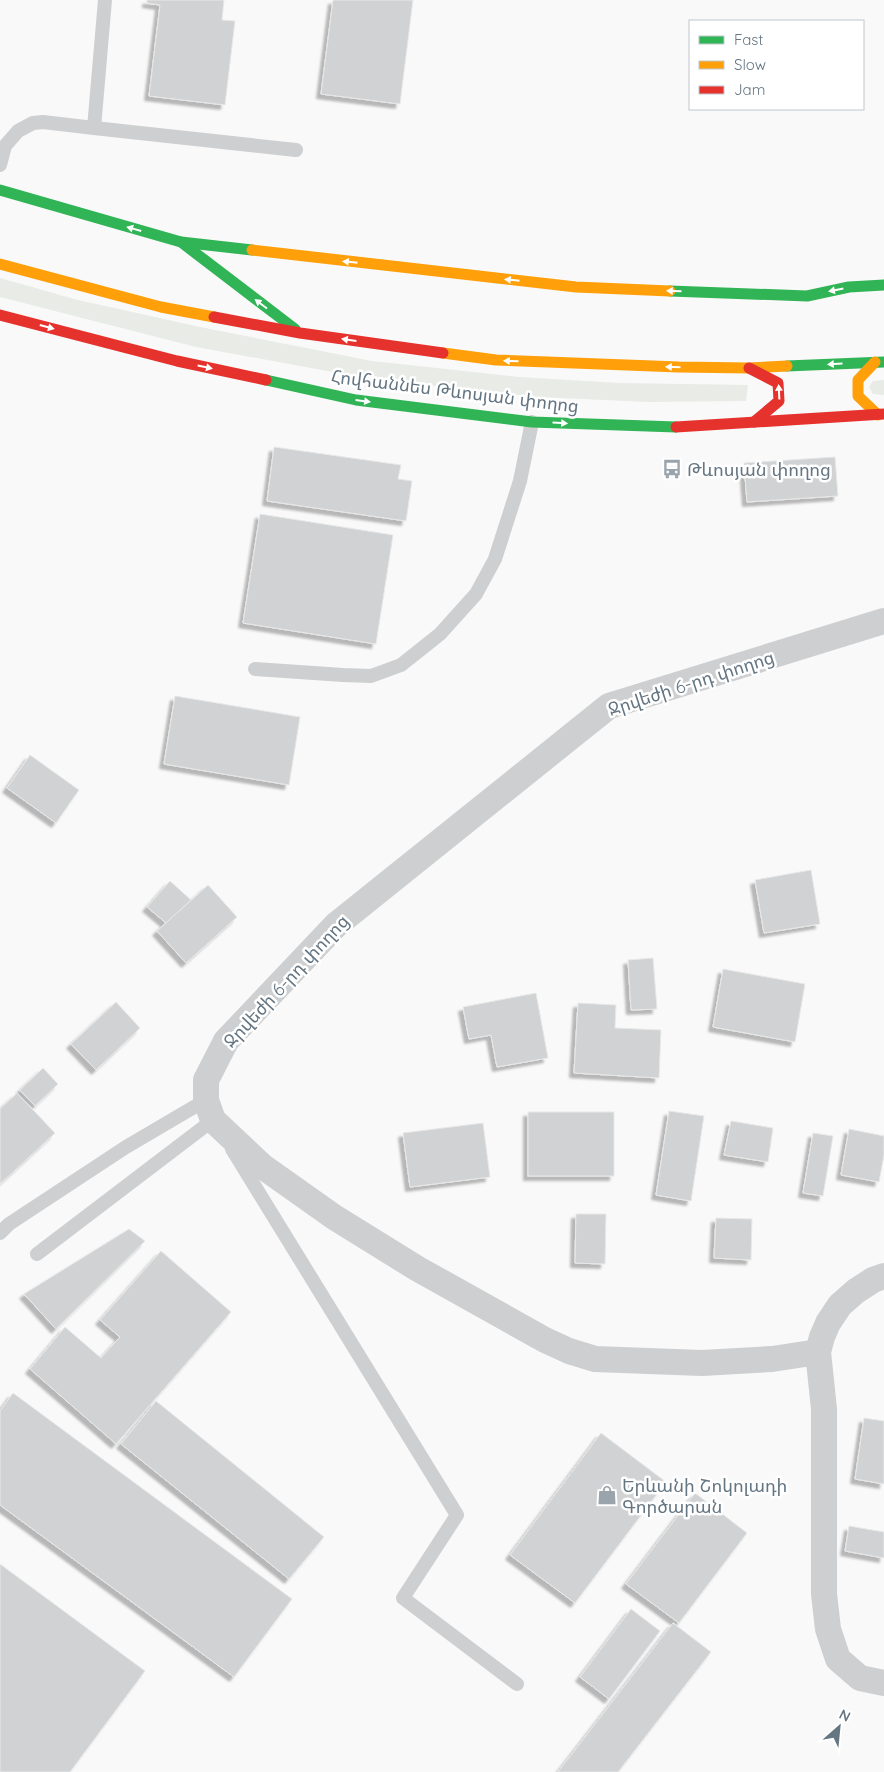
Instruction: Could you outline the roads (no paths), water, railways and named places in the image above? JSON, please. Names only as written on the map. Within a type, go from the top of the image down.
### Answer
[{"type":"main road","points":[[0,190],[181,242],[576,287],[807,296],[849,287],[884,285]]},
{"type":"main road","points":[[181,242],[300,333]]},
{"type":"main road","name":"Հովհաննես Թևոսյան փողոց","points":[[0,264],[161,307],[300,333],[496,360],[679,368],[750,368],[879,362]]},
{"type":"main road","name":"Հովհաննես Թևոսյան փողոց","points":[[0,315],[177,361],[356,400],[532,422],[666,428],[881,414]]},
{"type":"main road","points":[[879,362],[858,380],[858,396],[881,414]]},
{"type":"main road","points":[[750,368],[778,383],[779,401],[754,422]]},
{"type":"street","name":"Ջրվեժի 6-րդ փողոց","points":[[210,1110],[206,1080],[226,1041],[336,925],[609,706],[884,621]]},
{"type":"street","points":[[210,1110],[262,1166],[334,1216],[418,1269],[536,1335],[569,1351],[595,1359],[702,1363],[772,1359],[818,1352]]},
{"type":"street","points":[[884,1276],[873,1280],[856,1291],[840,1305],[828,1323],[818,1352],[824,1409],[824,1594],[828,1629],[838,1659],[860,1678],[884,1683]]},
{"type":"lane","points":[[94,128],[106,0]]},
{"type":"lane","points":[[0,165],[5,146],[18,131],[33,123],[296,150]]},
{"type":"lane","points":[[255,669],[372,676],[401,666],[440,634],[476,594],[495,559],[520,481],[532,422]]},
{"type":"lane","points":[[0,1233],[9,1224],[126,1146],[210,1110]]},
{"type":"lane","points":[[37,1254],[210,1110]]},
{"type":"lane","points":[[210,1110],[457,1515],[403,1598],[518,1684]]},
{"type":"place","name":"Թևոսյան փողոց","points":[[672,469]]},
{"type":"place","name":"Երևանի Շոկոլադի Գործարան","points":[[607,1495]]}]
